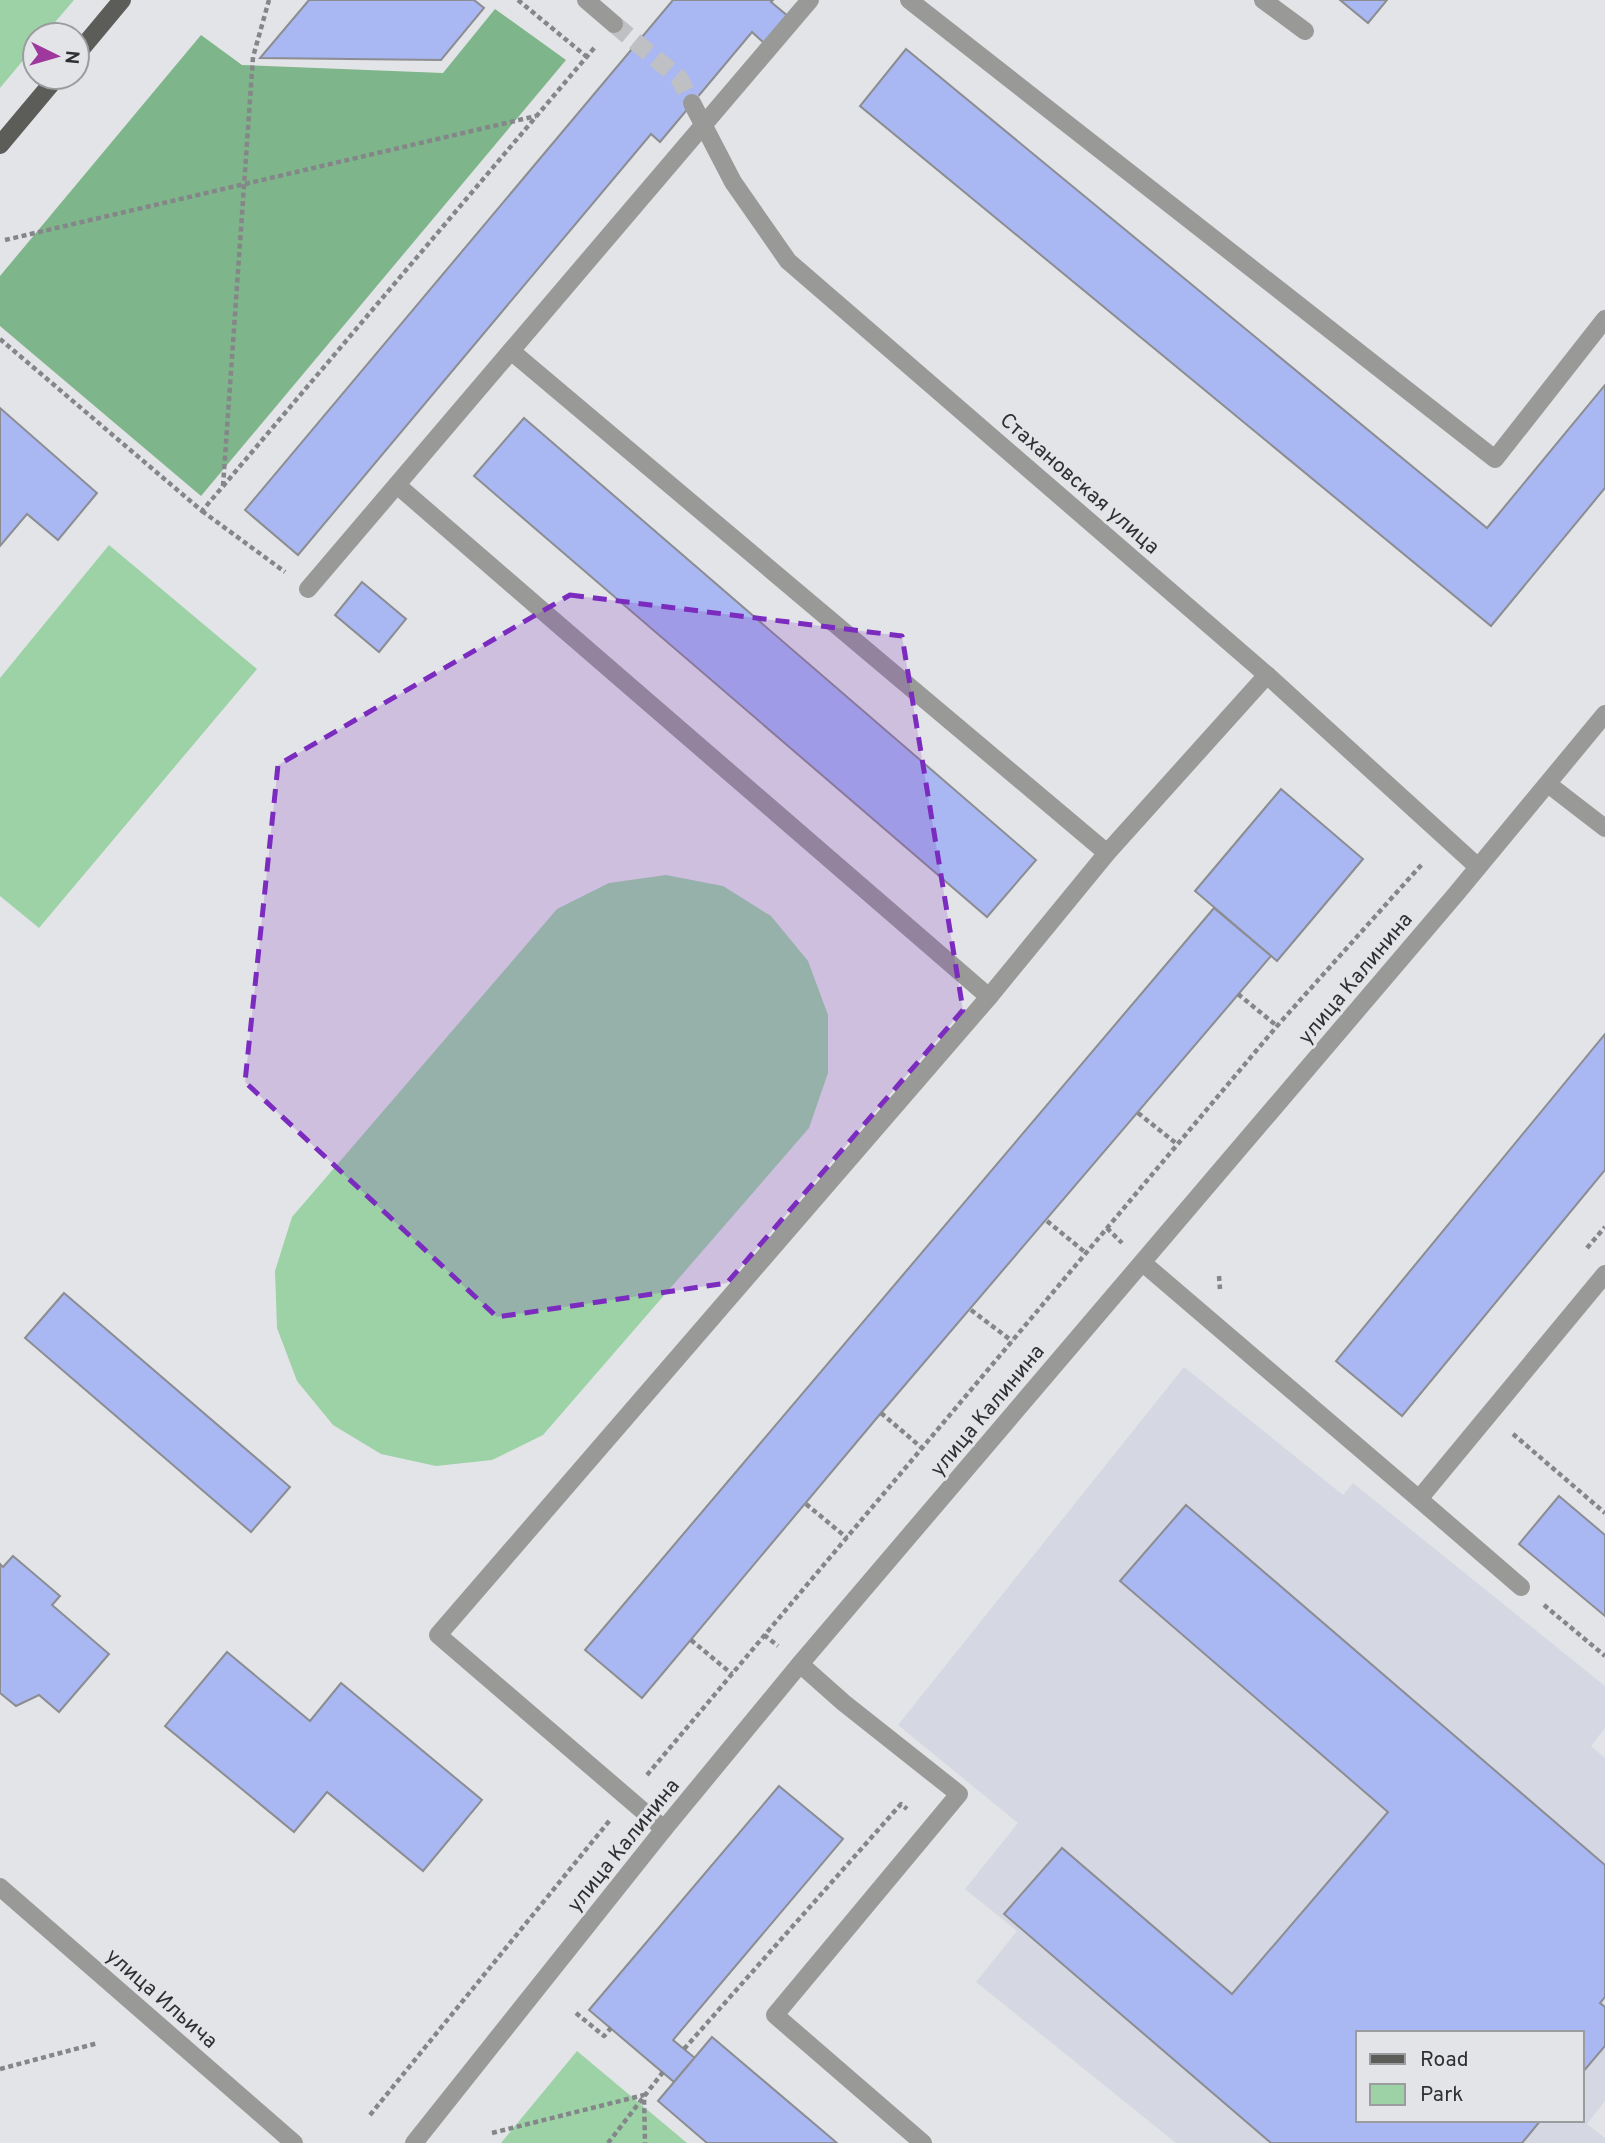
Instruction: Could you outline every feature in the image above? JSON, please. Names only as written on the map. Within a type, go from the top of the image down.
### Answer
[{"type":"main road","points":[[91,37],[122,0]]},
{"type":"main road","points":[[0,145],[45,91]]},
{"type":"street","points":[[586,0],[614,24]]},
{"type":"street","points":[[308,589],[810,0]]},
{"type":"street","points":[[909,0],[1495,459],[1605,319]]},
{"type":"street","points":[[1263,0],[1305,31]]},
{"type":"street","name":"Стахановская улица","points":[[692,103],[733,182],[788,261],[1267,674],[1478,867]]},
{"type":"street","points":[[511,351],[1107,853]]},
{"type":"street","points":[[397,485],[989,997]]},
{"type":"street","points":[[664,1829],[438,1635],[989,997],[1107,853],[1267,674]]},
{"type":"street","name":"улица Калинина","points":[[414,2143],[664,1829],[800,1664],[1605,714]]},
{"type":"street","points":[[1548,784],[1605,828]]},
{"type":"street","points":[[1143,1262],[1521,1587]]},
{"type":"street","points":[[1419,1499],[1605,1273]]},
{"type":"street","points":[[800,1664],[844,1703],[959,1794],[775,2015],[923,2143]]},
{"type":"street","name":"улица Ильича","points":[[0,1887],[294,2143]]},
{"type":"path","points":[[223,486],[253,57],[269,0]]},
{"type":"path","points":[[518,0],[587,57]]},
{"type":"path","points":[[202,511],[614,24]]},
{"type":"path","points":[[5,240],[537,115]]},
{"type":"path","points":[[0,340],[202,511],[308,589]]},
{"type":"path","points":[[370,2115],[628,1798],[1177,1144],[1277,1026],[1423,863]]},
{"type":"path","points":[[1238,994],[1277,1026]]},
{"type":"path","points":[[1138,1113],[1177,1144]]},
{"type":"path","points":[[1047,1221],[1086,1253]]},
{"type":"path","points":[[1579,1258],[1605,1227]]},
{"type":"path","points":[[1219,1276],[1222,1298]]},
{"type":"path","points":[[971,1310],[1012,1341]]},
{"type":"path","points":[[881,1413],[922,1448]]},
{"type":"path","points":[[1516,1437],[1605,1513]]},
{"type":"path","points":[[806,1504],[846,1538]]},
{"type":"path","points":[[1521,1587],[1605,1656]]},
{"type":"path","points":[[691,1640],[732,1674]]},
{"type":"path","points":[[684,2049],[901,1804],[932,1829]]},
{"type":"path","points":[[576,2013],[604,2036],[611,2028]]},
{"type":"path","points":[[0,2069],[98,2043]]},
{"type":"path","points":[[608,2143],[663,2072]]},
{"type":"path","points":[[492,2133],[644,2095]]},
{"type":"path","points":[[644,2095],[645,2143]]},
{"type":"highlighted area","points":[[570,595],[902,636],[963,1010],[727,1283],[497,1317],[245,1082],[278,765]]},
{"type":"shaded area","points":[[1184,1367],[1343,1495],[1353,1483],[1605,1686],[1605,1728],[1591,1746],[1605,1758],[1605,2101],[1587,2124],[1605,2138],[1605,2143],[1176,2143],[976,1982],[1017,1931],[965,1889],[1018,1823],[898,1725]]},
{"type":"green space","points":[[0,0],[74,0],[56,21],[21,21],[21,63],[0,88]]},
{"type":"green space","points":[[495,9],[566,60],[201,496],[0,326],[0,276],[201,35],[242,65],[443,73]]},
{"type":"green space","points":[[109,545],[257,669],[39,928],[0,896],[0,678]]},
{"type":"green space","points":[[666,875],[723,886],[771,916],[808,961],[828,1015],[828,1073],[809,1128],[543,1435],[492,1460],[436,1466],[381,1454],[333,1425],[297,1381],[277,1328],[275,1271],[292,1217],[557,909],[609,883]]},
{"type":"green space","points":[[577,2051],[687,2143],[501,2143]]},
{"type":"building","points":[[309,0],[474,0],[484,8],[441,60],[260,58]]},
{"type":"building","points":[[673,0],[773,0],[771,2],[789,17],[766,45],[752,32],[660,142],[651,134],[298,555],[245,510]]},
{"type":"building","points":[[1340,0],[1387,0],[1368,23]]},
{"type":"building","points":[[906,49],[1487,528],[1605,385],[1605,488],[1491,626],[860,106]]},
{"type":"building","points":[[0,408],[97,493],[58,540],[27,514],[0,546]]},
{"type":"building","points":[[524,418],[1036,860],[987,917],[474,476]]},
{"type":"building","points":[[362,582],[406,619],[379,652],[335,615]]},
{"type":"building","points":[[1281,789],[1363,859],[1277,961],[1195,891]]},
{"type":"building","points":[[1214,908],[1271,956],[642,1698],[585,1650]]},
{"type":"building","points":[[1605,1034],[1605,1170],[1402,1416],[1336,1361]]},
{"type":"building","points":[[64,1293],[290,1487],[251,1532],[25,1338]]},
{"type":"building","points":[[1559,1496],[1605,1535],[1605,1616],[1519,1544]]},
{"type":"building","points":[[1186,1505],[1605,1865],[1605,1997],[1600,2003],[1605,2007],[1605,2046],[1584,2071],[1584,2031],[1356,2031],[1356,2122],[1539,2122],[1522,2143],[1271,2143],[1004,1914],[1062,1848],[1232,1994],[1388,1812],[1120,1581]]},
{"type":"building","points":[[13,1556],[60,1596],[52,1605],[109,1654],[59,1712],[39,1695],[16,1706],[0,1693],[0,1564],[3,1567]]},
{"type":"building","points":[[227,1652],[310,1721],[341,1683],[482,1800],[423,1871],[327,1792],[294,1832],[165,1726]]},
{"type":"building","points":[[779,1786],[843,1839],[673,2040],[695,2058],[674,2082],[589,2010]]},
{"type":"building","points":[[712,2037],[837,2143],[707,2143],[658,2101]]},
{"type":"tunnel","points":[[614,24],[679,78],[692,103]]}]
